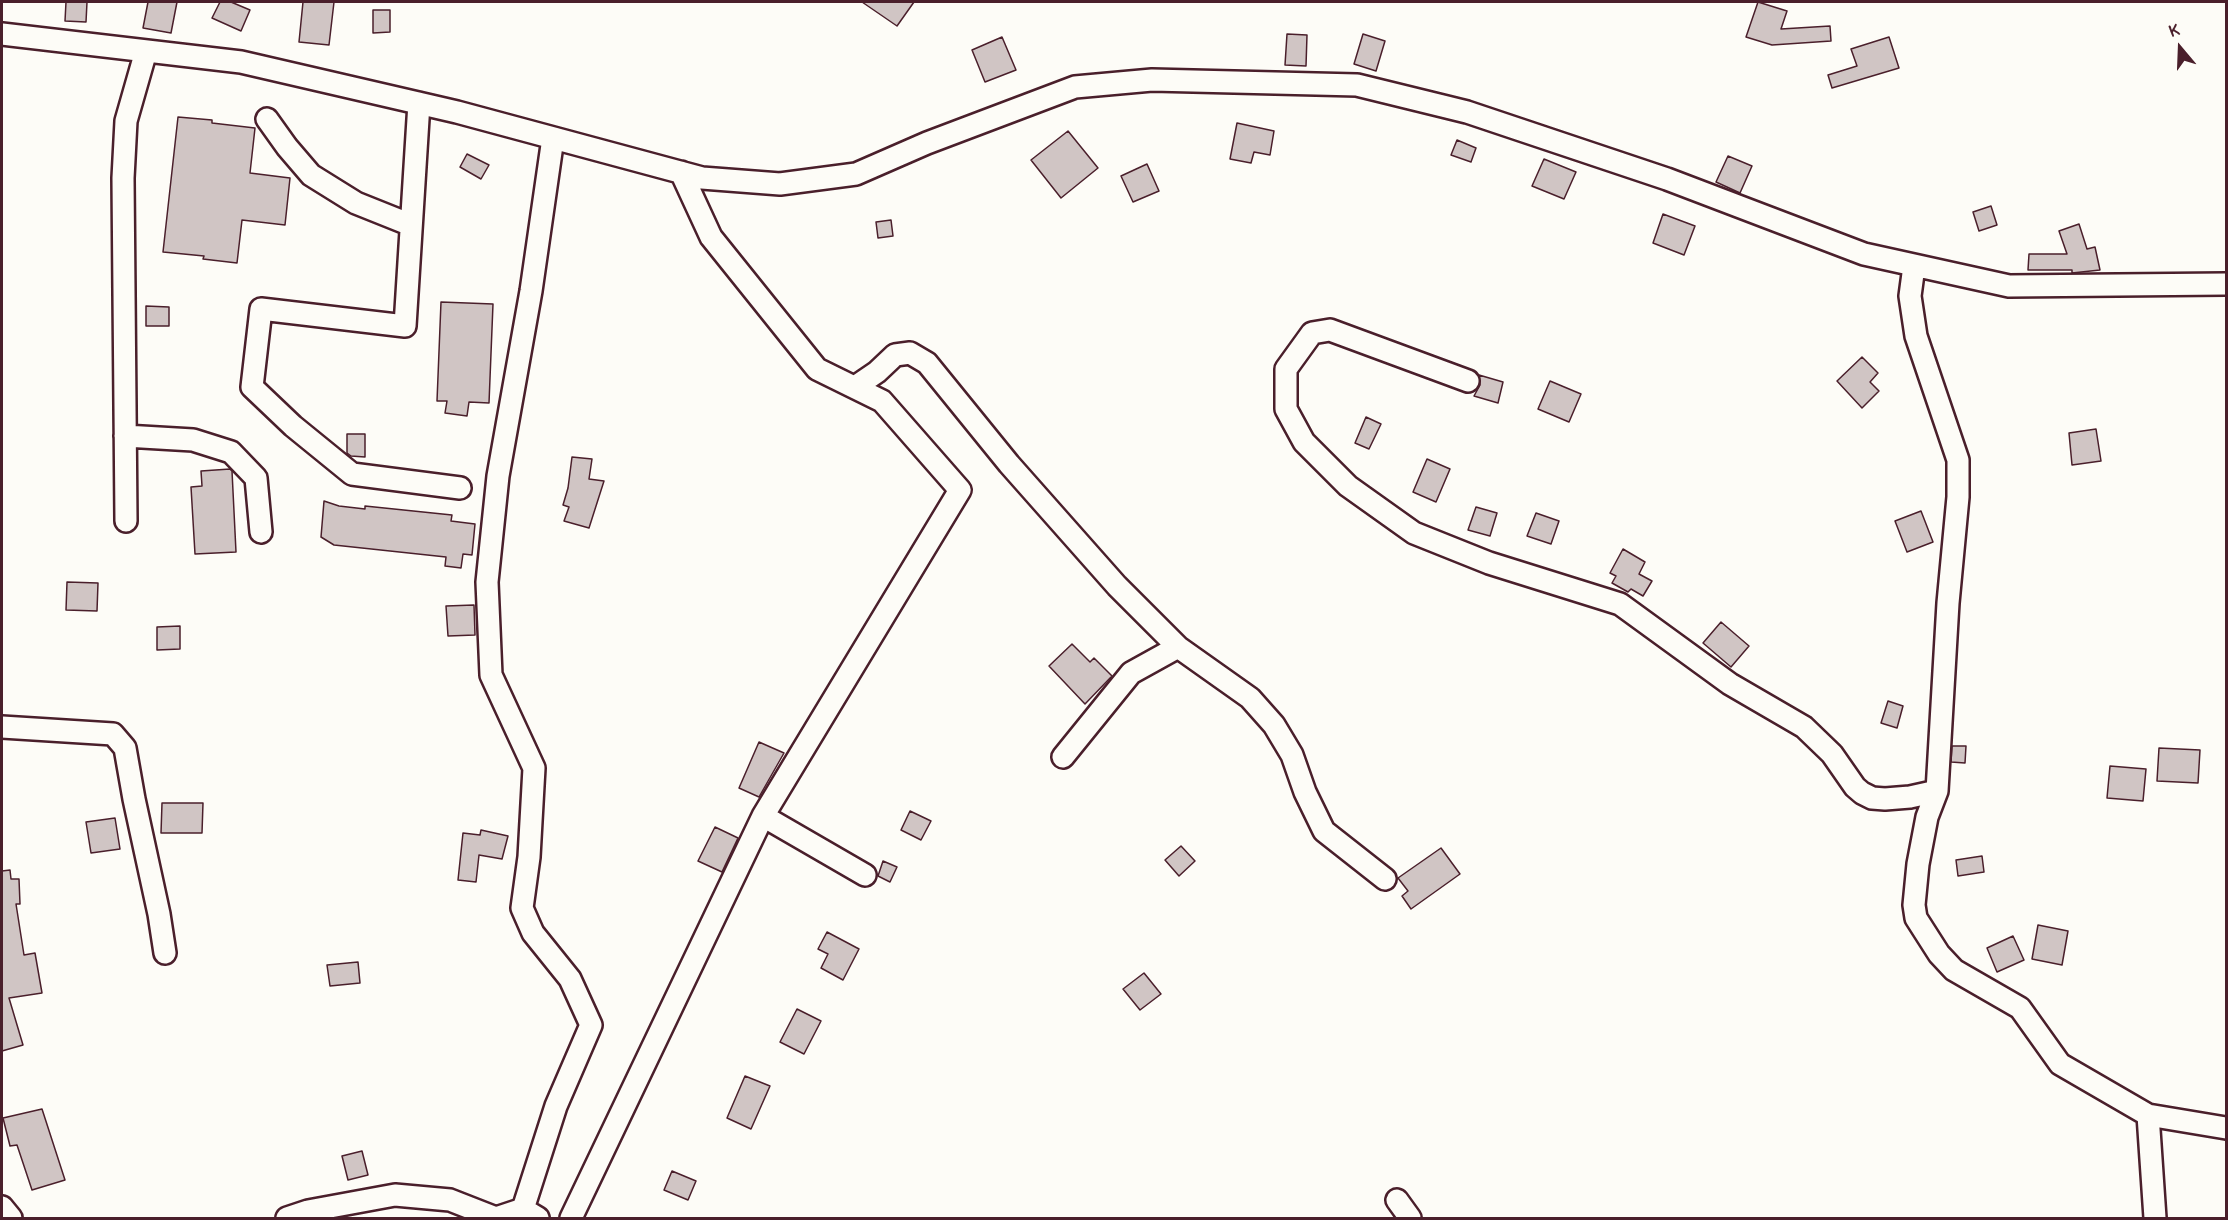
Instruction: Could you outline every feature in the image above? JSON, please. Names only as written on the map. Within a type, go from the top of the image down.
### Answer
[{"type":"street","points":[[2,34],[241,62],[419,103],[702,178],[780,184],[856,174],[927,143],[1075,87],[1152,80],[1358,85],[1467,112],[1668,179],[1864,255],[2009,286],[2226,284]]},
{"type":"street","points":[[126,521],[123,178],[126,121],[146,51]]},
{"type":"street","points":[[419,103],[405,326],[261,309],[252,387],[293,426],[352,474],[460,488]]},
{"type":"street","points":[[267,119],[311,175],[356,203],[411,225]]},
{"type":"street","points":[[287,1218],[308,1211],[395,1195],[450,1200],[496,1218],[530,1214],[556,1106],[591,1025],[570,979],[533,933],[522,908],[529,857],[534,768],[490,675],[487,582],[498,476],[531,291],[553,138]]},
{"type":"street","points":[[571,1218],[762,816],[960,490],[882,401],[817,369],[711,237],[681,172]]},
{"type":"street","points":[[1914,266],[1910,296],[1916,336],[1958,460],[1958,497],[1948,603],[1937,791],[1927,817],[1918,864],[1915,894],[1916,918],[1938,954],[1954,970],[2020,1008],[2060,1064],[2148,1115],[2226,1128]]},
{"type":"street","points":[[1467,381],[1330,330],[1312,333],[1286,369],[1286,409],[1304,442],[1348,486],[1414,533],[1489,563],[1620,604],[1730,684],[1804,727],[1832,754],[1862,793],[1872,798],[1910,797],[1937,791]]},
{"type":"street","points":[[855,387],[877,372],[895,355],[910,353],[927,363],[1009,464],[1117,586],[1178,646],[1250,698],[1274,725],[1292,755],[1305,792],[1324,831],[1385,879]]},
{"type":"street","points":[[126,436],[193,440],[231,452],[256,478],[261,532]]},
{"type":"street","points":[[1063,757],[1131,673],[1178,646]]},
{"type":"street","points":[[2,728],[113,734],[125,748],[165,953]]},
{"type":"street","points":[[762,816],[865,875]]},
{"type":"street","points":[[2148,1115],[2155,1218]]},
{"type":"street","points":[[1397,1200],[1410,1218]]},
{"type":"street","points":[[2,1207],[11,1218]]},
{"type":"building","points":[[66,2],[87,2],[86,22],[65,21]]},
{"type":"building","points":[[148,2],[177,2],[171,33],[143,28]]},
{"type":"building","points":[[220,2],[231,2],[250,10],[241,31],[212,18]]},
{"type":"building","points":[[303,2],[334,2],[329,45],[299,42]]},
{"type":"building","points":[[862,2],[914,2],[897,26]]},
{"type":"building","points":[[1758,2],[1787,11],[1781,29],[1830,26],[1831,41],[1772,45],[1746,37]]},
{"type":"building","points":[[373,10],[390,10],[390,32],[373,33]]},
{"type":"building","points":[[1287,34],[1307,35],[1306,66],[1285,65]]},
{"type":"building","points":[[1363,34],[1385,41],[1376,71],[1354,64]]},
{"type":"building","points":[[1002,37],[1016,70],[985,82],[972,50]]},
{"type":"building","points":[[1889,37],[1899,68],[1832,88],[1828,75],[1857,66],[1851,49]]},
{"type":"building","points":[[178,117],[212,120],[212,123],[255,128],[250,173],[290,178],[285,225],[242,220],[237,263],[203,259],[204,256],[163,252]]},
{"type":"building","points":[[1237,123],[1274,131],[1270,155],[1254,152],[1251,163],[1230,159]]},
{"type":"building","points":[[1068,131],[1098,168],[1061,198],[1031,160]]},
{"type":"building","points":[[1457,140],[1476,148],[1471,162],[1451,155]]},
{"type":"building","points":[[467,154],[489,165],[481,179],[460,167]]},
{"type":"building","points":[[1728,156],[1752,166],[1740,193],[1716,182]]},
{"type":"building","points":[[1544,159],[1576,172],[1564,199],[1532,186]]},
{"type":"building","points":[[1147,164],[1159,191],[1133,202],[1121,176]]},
{"type":"building","points":[[1991,206],[1997,225],[1979,231],[1973,212]]},
{"type":"building","points":[[1663,214],[1695,226],[1684,255],[1653,243]]},
{"type":"building","points":[[891,220],[893,236],[878,238],[876,222]]},
{"type":"building","points":[[2079,224],[2087,249],[2095,247],[2100,270],[2072,273],[2072,270],[2028,270],[2029,254],[2067,254],[2059,231]]},
{"type":"building","points":[[441,302],[493,304],[489,403],[469,402],[467,416],[445,413],[447,401],[437,401]]},
{"type":"building","points":[[146,306],[169,307],[169,326],[146,326]]},
{"type":"building","points":[[1862,357],[1878,373],[1870,382],[1879,391],[1862,408],[1837,381]]},
{"type":"building","points":[[1479,375],[1503,382],[1498,403],[1474,396],[1480,385]]},
{"type":"building","points":[[1550,381],[1581,394],[1569,422],[1538,409]]},
{"type":"building","points":[[1366,417],[1381,424],[1369,449],[1355,443]]},
{"type":"building","points":[[2096,429],[2101,461],[2072,465],[2069,433]]},
{"type":"building","points":[[347,434],[365,434],[365,457],[351,456],[347,453]]},
{"type":"building","points":[[572,457],[592,459],[589,479],[604,481],[589,528],[564,521],[569,507],[563,505]]},
{"type":"building","points":[[1427,459],[1450,469],[1436,502],[1413,492]]},
{"type":"building","points":[[230,469],[232,471],[236,552],[195,554],[191,487],[202,486],[201,471]]},
{"type":"building","points":[[324,501],[339,506],[365,509],[365,506],[452,515],[451,521],[475,524],[472,555],[463,554],[461,568],[445,566],[446,557],[334,545],[321,537]]},
{"type":"building","points":[[1476,507],[1497,513],[1490,536],[1468,530]]},
{"type":"building","points":[[1921,511],[1933,542],[1907,552],[1895,521]]},
{"type":"building","points":[[1536,513],[1559,521],[1551,544],[1527,536]]},
{"type":"building","points":[[1623,549],[1645,562],[1639,574],[1652,581],[1643,596],[1631,589],[1628,592],[1612,583],[1616,576],[1610,573]]},
{"type":"building","points":[[67,582],[98,583],[97,611],[66,610]]},
{"type":"building","points":[[474,605],[475,635],[448,636],[446,606]]},
{"type":"building","points":[[1721,622],[1749,646],[1731,667],[1703,643]]},
{"type":"building","points":[[180,626],[180,649],[157,650],[157,627]]},
{"type":"building","points":[[1072,644],[1090,662],[1094,658],[1112,676],[1085,704],[1049,666]]},
{"type":"building","points":[[1888,701],[1903,706],[1897,728],[1881,723]]},
{"type":"building","points":[[759,742],[784,753],[759,797],[739,788]]},
{"type":"building","points":[[1952,746],[1966,746],[1965,763],[1951,762]]},
{"type":"building","points":[[2159,748],[2200,750],[2198,783],[2157,781]]},
{"type":"building","points":[[2110,766],[2146,769],[2143,801],[2107,798]]},
{"type":"building","points":[[162,803],[203,803],[202,833],[161,833]]},
{"type":"building","points":[[910,811],[931,821],[921,840],[901,830]]},
{"type":"building","points":[[115,818],[120,849],[91,853],[86,822]]},
{"type":"building","points":[[715,827],[738,838],[722,872],[698,861]]},
{"type":"building","points":[[481,830],[508,836],[502,859],[479,855],[476,882],[458,880],[463,833],[480,835]]},
{"type":"building","points":[[1181,846],[1195,861],[1179,876],[1165,860]]},
{"type":"building","points":[[1441,848],[1460,874],[1411,909],[1402,896],[1408,891],[1398,878]]},
{"type":"building","points":[[1982,856],[1984,872],[1958,876],[1956,860]]},
{"type":"building","points":[[883,861],[897,867],[890,882],[878,876]]},
{"type":"building","points":[[10,870],[11,879],[19,879],[20,904],[16,904],[24,955],[35,953],[42,993],[9,998],[23,1045],[2,1051],[2,871]]},
{"type":"building","points":[[2038,925],[2068,931],[2062,965],[2032,959]]},
{"type":"building","points":[[827,932],[859,949],[843,980],[821,968],[828,954],[818,949]]},
{"type":"building","points":[[2013,936],[2024,960],[1997,972],[1987,948]]},
{"type":"building","points":[[358,962],[360,983],[330,986],[327,965]]},
{"type":"building","points":[[1144,973],[1161,994],[1140,1010],[1123,989]]},
{"type":"building","points":[[797,1009],[821,1021],[804,1054],[780,1042]]},
{"type":"building","points":[[745,1076],[770,1086],[751,1129],[727,1118]]},
{"type":"building","points":[[42,1109],[65,1180],[32,1190],[17,1145],[10,1146],[3,1118]]},
{"type":"building","points":[[362,1151],[368,1175],[348,1180],[342,1156]]},
{"type":"building","points":[[672,1171],[696,1181],[688,1200],[664,1190]]}]
